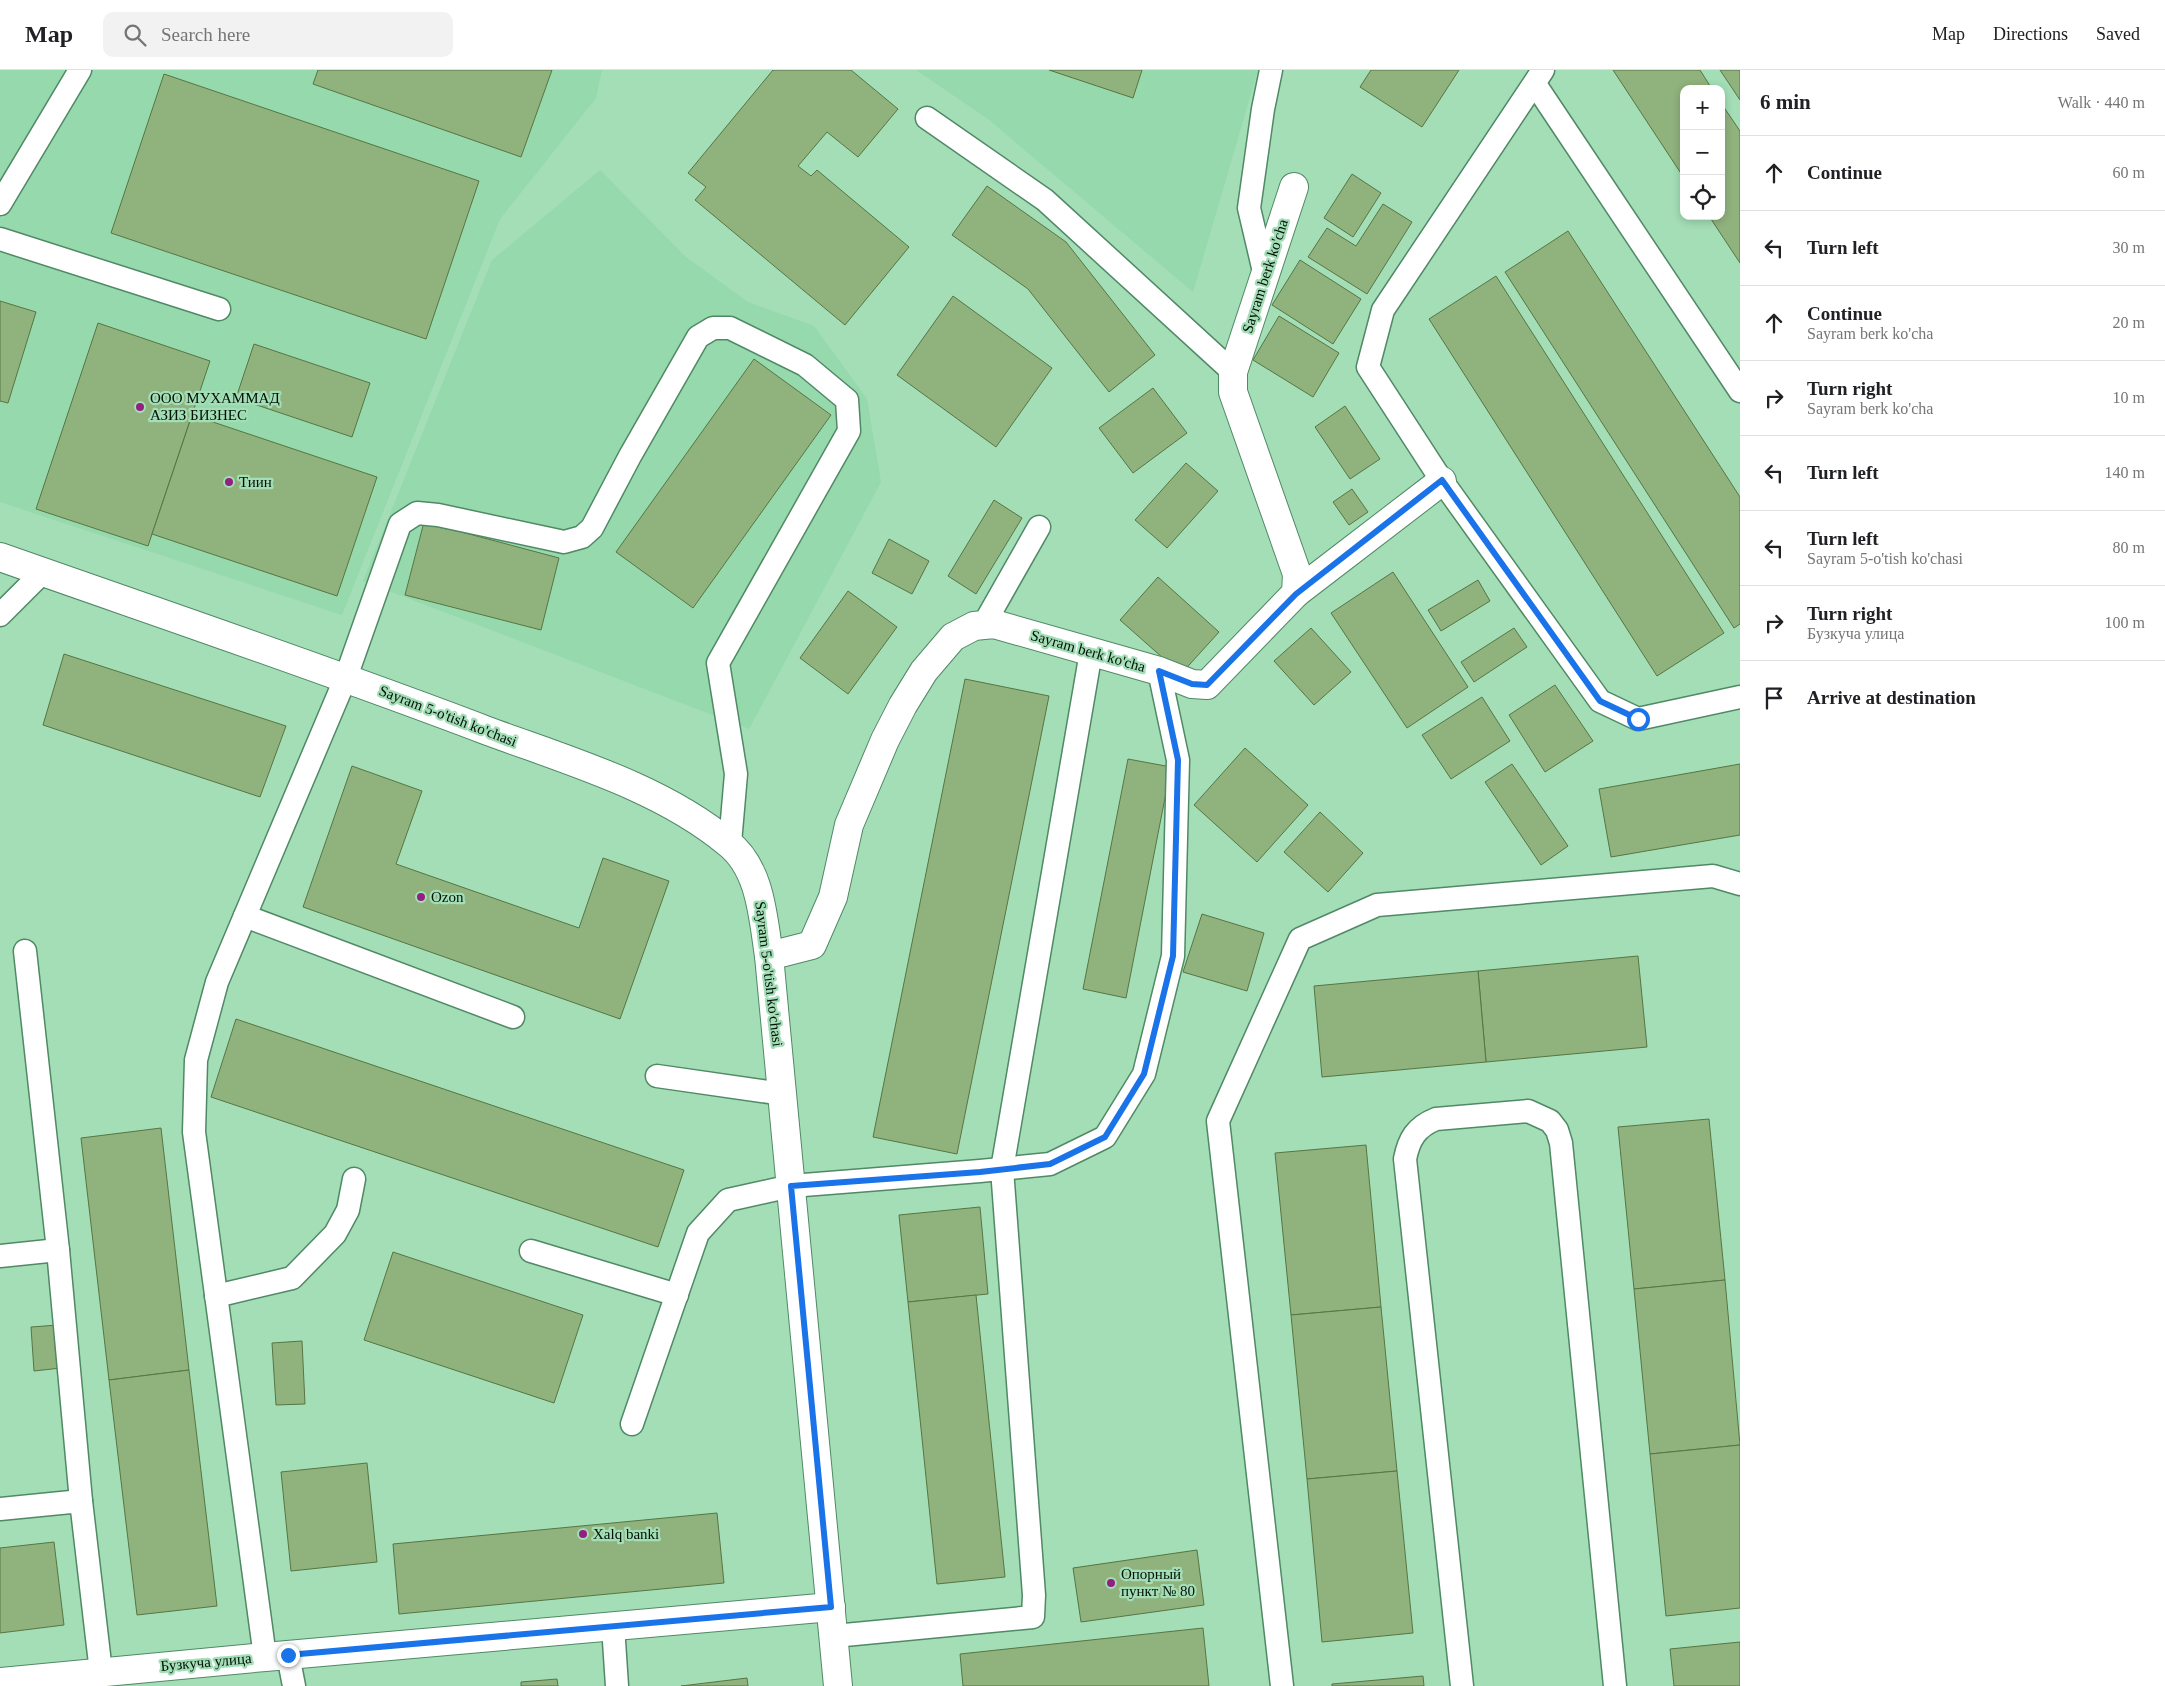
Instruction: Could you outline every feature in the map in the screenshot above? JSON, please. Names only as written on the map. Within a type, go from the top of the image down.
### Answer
[{"type":"street","name":"Sayram berk ko'cha","points":[[769,956],[812,946],[833,897],[849,825],[885,740],[903,705],[924,671],[938,652],[963,630],[984,624],[994,624],[1159,671],[1192,684],[1207,685],[1296,594],[1297,574],[1233,392],[1233,372],[1294,187]]},
{"type":"street","points":[[1296,594],[1442,480]]},
{"type":"street","name":"Sayram 5-o'tish ko'chasi","points":[[0,557],[346,678],[619,780],[674,807],[730,844],[747,867],[758,894],[769,956],[838,1686]]},
{"type":"street","name":"Бузкуча улица","points":[[0,1682],[831,1607]]},
{"type":"lane","points":[[0,204],[80,70]]},
{"type":"lane","points":[[1265,276],[1249,208],[1263,109],[1271,70]]},
{"type":"lane","points":[[1740,391],[1539,77],[1383,310],[1368,367],[1442,480],[1600,701],[1638,719],[1740,697]]},
{"type":"lane","points":[[927,118],[1045,200],[1233,372]]},
{"type":"lane","points":[[0,239],[219,309]]},
{"type":"lane","points":[[294,1686],[276,1656],[216,1296],[194,1132],[196,1060],[217,982],[346,678],[400,524],[417,513],[438,515],[564,542],[582,537],[592,528],[630,456],[698,337],[713,328],[730,328],[805,365],[847,400],[849,431],[718,664],[736,774],[730,844]]},
{"type":"lane","points":[[984,624],[1039,527]]},
{"type":"lane","points":[[0,615],[42,572]]},
{"type":"lane","points":[[834,1636],[1032,1617],[1034,1595],[1002,1169],[1091,652]]},
{"type":"lane","points":[[632,1424],[698,1233],[728,1200],[791,1186],[1050,1164],[1105,1137],[1144,1074],[1173,956],[1178,760],[1159,671]]},
{"type":"lane","points":[[1282,1686],[1218,1121],[1300,939],[1377,905],[1713,876],[1740,884]]},
{"type":"lane","points":[[245,916],[513,1017]]},
{"type":"lane","points":[[25,951],[58,1250],[81,1501],[101,1672]]},
{"type":"lane","points":[[657,1076],[783,1094]]},
{"type":"lane","points":[[1462,1686],[1405,1159],[1408,1145],[1415,1131],[1425,1123],[1436,1119],[1528,1111],[1550,1121],[1557,1130],[1561,1143],[1615,1686]]},
{"type":"lane","points":[[216,1296],[292,1278],[335,1234],[348,1210],[354,1179]]},
{"type":"lane","points":[[0,1256],[58,1250]]},
{"type":"lane","points":[[531,1251],[677,1295]]},
{"type":"lane","points":[[0,1509],[81,1501]]},
{"type":"lane","points":[[613,1626],[618,1686]]},
{"type":"shaded area","points":[[0,70],[602,70],[596,98],[500,219],[342,615],[0,502]]},
{"type":"shaded area","points":[[916,70],[1258,70],[1193,292],[988,119]]},
{"type":"shaded area","points":[[600,170],[686,257],[748,302],[814,326],[867,399],[881,482],[749,729],[363,581],[492,260]]},
{"type":"building","points":[[318,70],[552,70],[521,157],[313,84]]},
{"type":"building","points":[[773,70],[851,70],[898,109],[858,157],[827,132],[798,166],[811,176],[817,170],[909,247],[845,325],[695,200],[706,187],[688,173]]},
{"type":"building","points":[[1049,70],[1142,70],[1133,98]]},
{"type":"building","points":[[1371,70],[1459,70],[1422,127],[1360,87]]},
{"type":"building","points":[[1613,70],[1700,70],[1709,85],[1680,85],[1680,172]]},
{"type":"building","points":[[1720,70],[1740,70],[1740,100]]},
{"type":"building","points":[[164,74],[479,181],[426,339],[111,233]]},
{"type":"building","points":[[1725,109],[1740,131],[1740,263],[1712,220],[1725,220]]},
{"type":"building","points":[[1352,174],[1381,193],[1353,237],[1324,218]]},
{"type":"building","points":[[987,186],[1066,242],[1155,355],[1109,392],[1028,289],[952,235]]},
{"type":"building","points":[[1383,204],[1412,222],[1367,294],[1308,257],[1327,228],[1356,246]]},
{"type":"building","points":[[1568,231],[1740,497],[1740,624],[1734,628],[1505,272]]},
{"type":"building","points":[[1300,260],[1361,299],[1333,344],[1272,305]]},
{"type":"building","points":[[1496,276],[1724,633],[1657,676],[1429,319]]},
{"type":"building","points":[[953,296],[1052,368],[996,447],[897,375]]},
{"type":"building","points":[[0,301],[36,312],[8,403],[0,401]]},
{"type":"building","points":[[1279,316],[1339,353],[1313,397],[1253,360]]},
{"type":"building","points":[[98,323],[210,361],[148,546],[36,509]]},
{"type":"building","points":[[254,344],[370,383],[352,437],[236,398]]},
{"type":"building","points":[[754,359],[831,415],[693,608],[616,552]]},
{"type":"building","points":[[1153,388],[1187,433],[1133,473],[1099,428]]},
{"type":"building","points":[[1345,406],[1380,459],[1350,479],[1315,427]]},
{"type":"building","points":[[192,415],[377,477],[337,596],[152,534]]},
{"type":"building","points":[[1186,463],[1218,491],[1167,548],[1135,520]]},
{"type":"building","points":[[1352,489],[1368,512],[1349,525],[1333,502]]},
{"type":"building","points":[[994,500],[1022,518],[976,594],[948,576]]},
{"type":"building","points":[[424,522],[559,558],[541,630],[405,595]]},
{"type":"building","points":[[889,539],[929,561],[912,594],[872,573]]},
{"type":"building","points":[[1393,572],[1468,687],[1407,728],[1331,613]]},
{"type":"building","points":[[1158,577],[1219,632],[1181,674],[1120,620]]},
{"type":"building","points":[[1478,580],[1490,601],[1441,631],[1428,610]]},
{"type":"building","points":[[848,591],[897,627],[848,694],[800,658]]},
{"type":"building","points":[[1311,628],[1351,672],[1314,705],[1274,661]]},
{"type":"building","points":[[1514,628],[1527,647],[1474,682],[1461,662]]},
{"type":"building","points":[[64,654],[286,726],[260,797],[43,725]]},
{"type":"building","points":[[965,679],[1049,696],[957,1154],[873,1137]]},
{"type":"building","points":[[1555,685],[1593,741],[1545,772],[1509,715]]},
{"type":"building","points":[[1482,697],[1510,741],[1451,779],[1422,735]]},
{"type":"building","points":[[1245,748],[1308,805],[1257,862],[1194,805]]},
{"type":"building","points":[[1128,759],[1171,767],[1126,998],[1083,989]]},
{"type":"building","points":[[1512,764],[1568,846],[1541,865],[1485,782]]},
{"type":"building","points":[[1740,764],[1740,835],[1611,857],[1599,789]]},
{"type":"building","points":[[352,766],[422,791],[396,864],[579,928],[603,858],[669,881],[620,1019],[303,907]]},
{"type":"building","points":[[1320,812],[1363,853],[1328,892],[1284,852]]},
{"type":"building","points":[[1202,914],[1264,933],[1247,991],[1183,972]]},
{"type":"building","points":[[1638,956],[1647,1047],[1486,1062],[1478,971]]},
{"type":"building","points":[[1478,971],[1486,1062],[1322,1077],[1314,986]]},
{"type":"building","points":[[236,1019],[684,1170],[658,1247],[211,1097]]},
{"type":"building","points":[[1709,1119],[1725,1280],[1634,1289],[1618,1127]]},
{"type":"building","points":[[161,1128],[189,1370],[109,1380],[81,1138]]},
{"type":"building","points":[[1366,1145],[1381,1307],[1291,1315],[1275,1153]]},
{"type":"building","points":[[980,1207],[988,1294],[908,1302],[899,1215]]},
{"type":"building","points":[[393,1252],[583,1315],[554,1403],[364,1340]]},
{"type":"building","points":[[1725,1280],[1740,1445],[1650,1454],[1634,1289]]},
{"type":"building","points":[[976,1295],[1005,1577],[937,1584],[908,1302]]},
{"type":"building","points":[[1381,1307],[1397,1471],[1307,1479],[1291,1315]]},
{"type":"building","points":[[58,1325],[61,1368],[34,1371],[31,1327]]},
{"type":"building","points":[[302,1341],[305,1404],[276,1405],[272,1343]]},
{"type":"building","points":[[189,1370],[217,1606],[137,1615],[109,1380]]},
{"type":"building","points":[[1740,1445],[1740,1608],[1666,1616],[1650,1454]]},
{"type":"building","points":[[367,1463],[377,1562],[291,1571],[281,1472]]},
{"type":"building","points":[[1397,1471],[1413,1633],[1322,1642],[1307,1479]]},
{"type":"building","points":[[717,1513],[724,1583],[399,1614],[393,1544]]},
{"type":"building","points":[[54,1542],[64,1625],[0,1633],[0,1548]]},
{"type":"building","points":[[1197,1550],[1204,1605],[1081,1622],[1073,1568]]},
{"type":"building","points":[[1203,1628],[1209,1686],[963,1686],[960,1654]]},
{"type":"building","points":[[1740,1642],[1740,1686],[1674,1686],[1670,1649]]},
{"type":"building","points":[[1423,1676],[1424,1686],[1332,1686],[1332,1684]]},
{"type":"building","points":[[747,1678],[748,1686],[681,1686]]},
{"type":"building","points":[[557,1679],[558,1686],[521,1686],[521,1682]]},
{"type":"place","name":"ООО МУХАММАД АЗИЗ БИЗНЕС","points":[[140,407]]},
{"type":"place","name":"Тиин","points":[[229,482]]},
{"type":"place","name":"Ozon","points":[[421,897]]},
{"type":"place","name":"Xalq banki","points":[[583,1534]]},
{"type":"place","name":"Опорный пункт № 80","points":[[1111,1583]]},
{"type":"route","points":[[288,1655],[831,1607],[791,1186],[980,1172],[1050,1164],[1105,1137],[1144,1074],[1173,956],[1178,760],[1159,671],[1192,684],[1207,685],[1296,594],[1442,480],[1600,701],[1638,719]]}]
